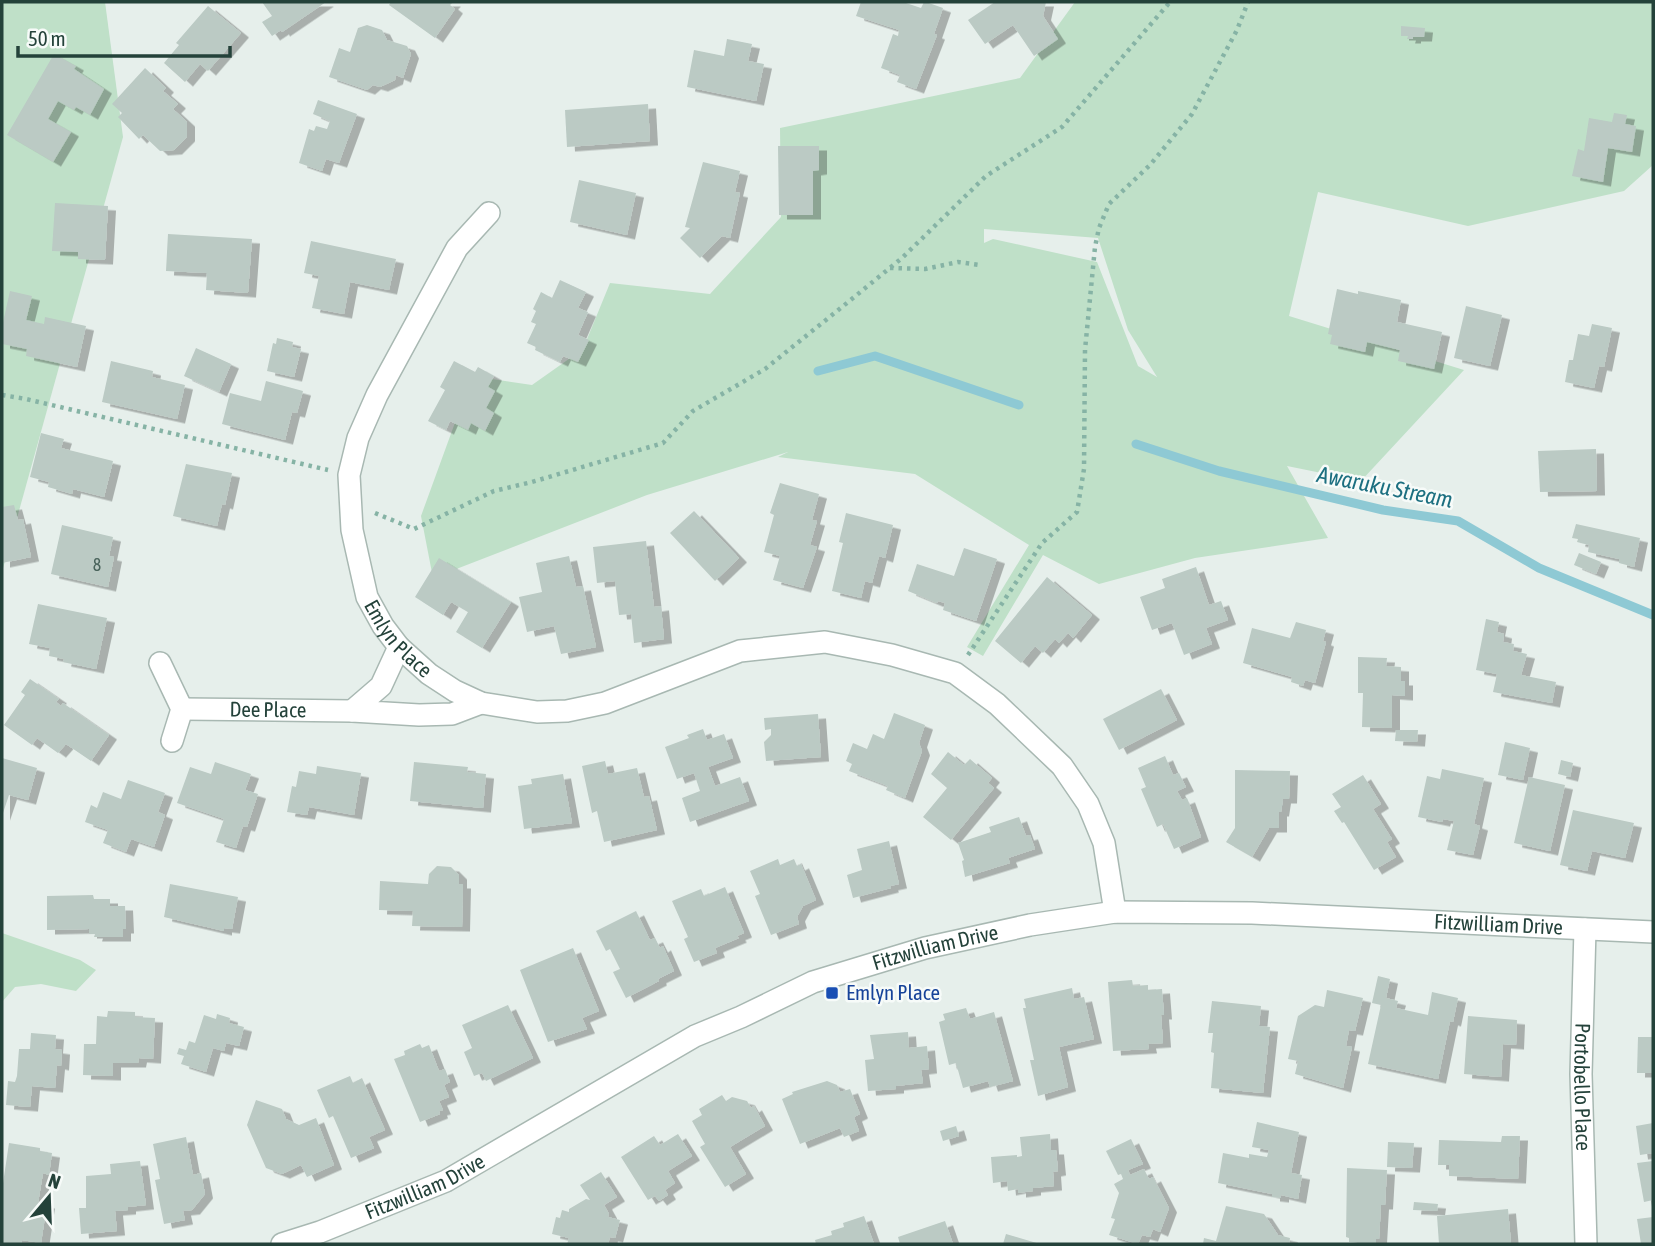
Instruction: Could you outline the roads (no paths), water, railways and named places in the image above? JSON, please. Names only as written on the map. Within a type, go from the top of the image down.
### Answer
[{"type":"street","name":"Emlyn Place","points":[[489,213],[457,247],[377,395],[358,438],[349,475],[352,530],[367,597],[399,647],[429,674],[455,691],[481,703],[537,712],[567,711],[605,703],[740,651],[825,642],[892,654],[955,673],[998,704],[1062,766],[1088,804],[1104,844],[1115,912]]},
{"type":"street","points":[[352,711],[381,686],[399,647]]},
{"type":"street","points":[[160,663],[182,709],[172,741]]},
{"type":"street","name":"Dee Place","points":[[182,709],[452,714],[481,703]]},
{"type":"street","name":"Fitzwilliam Drive","points":[[282,1244],[320,1233],[446,1181],[695,1036],[813,982],[925,948],[1030,925],[1115,912],[1252,913],[1653,932]]},
{"type":"street","name":"Portobello Place","points":[[1585,929],[1581,1074],[1586,1244]]},
{"type":"waterway","name":"Awaruku Stream","points":[[818,371],[875,356],[1019,405]]},
{"type":"waterway","name":"Awaruku Stream","points":[[1136,444],[1219,471],[1383,510],[1458,521],[1539,568],[1653,615]]},
{"type":"place","name":"Emlyn Place","points":[[832,993]]}]
